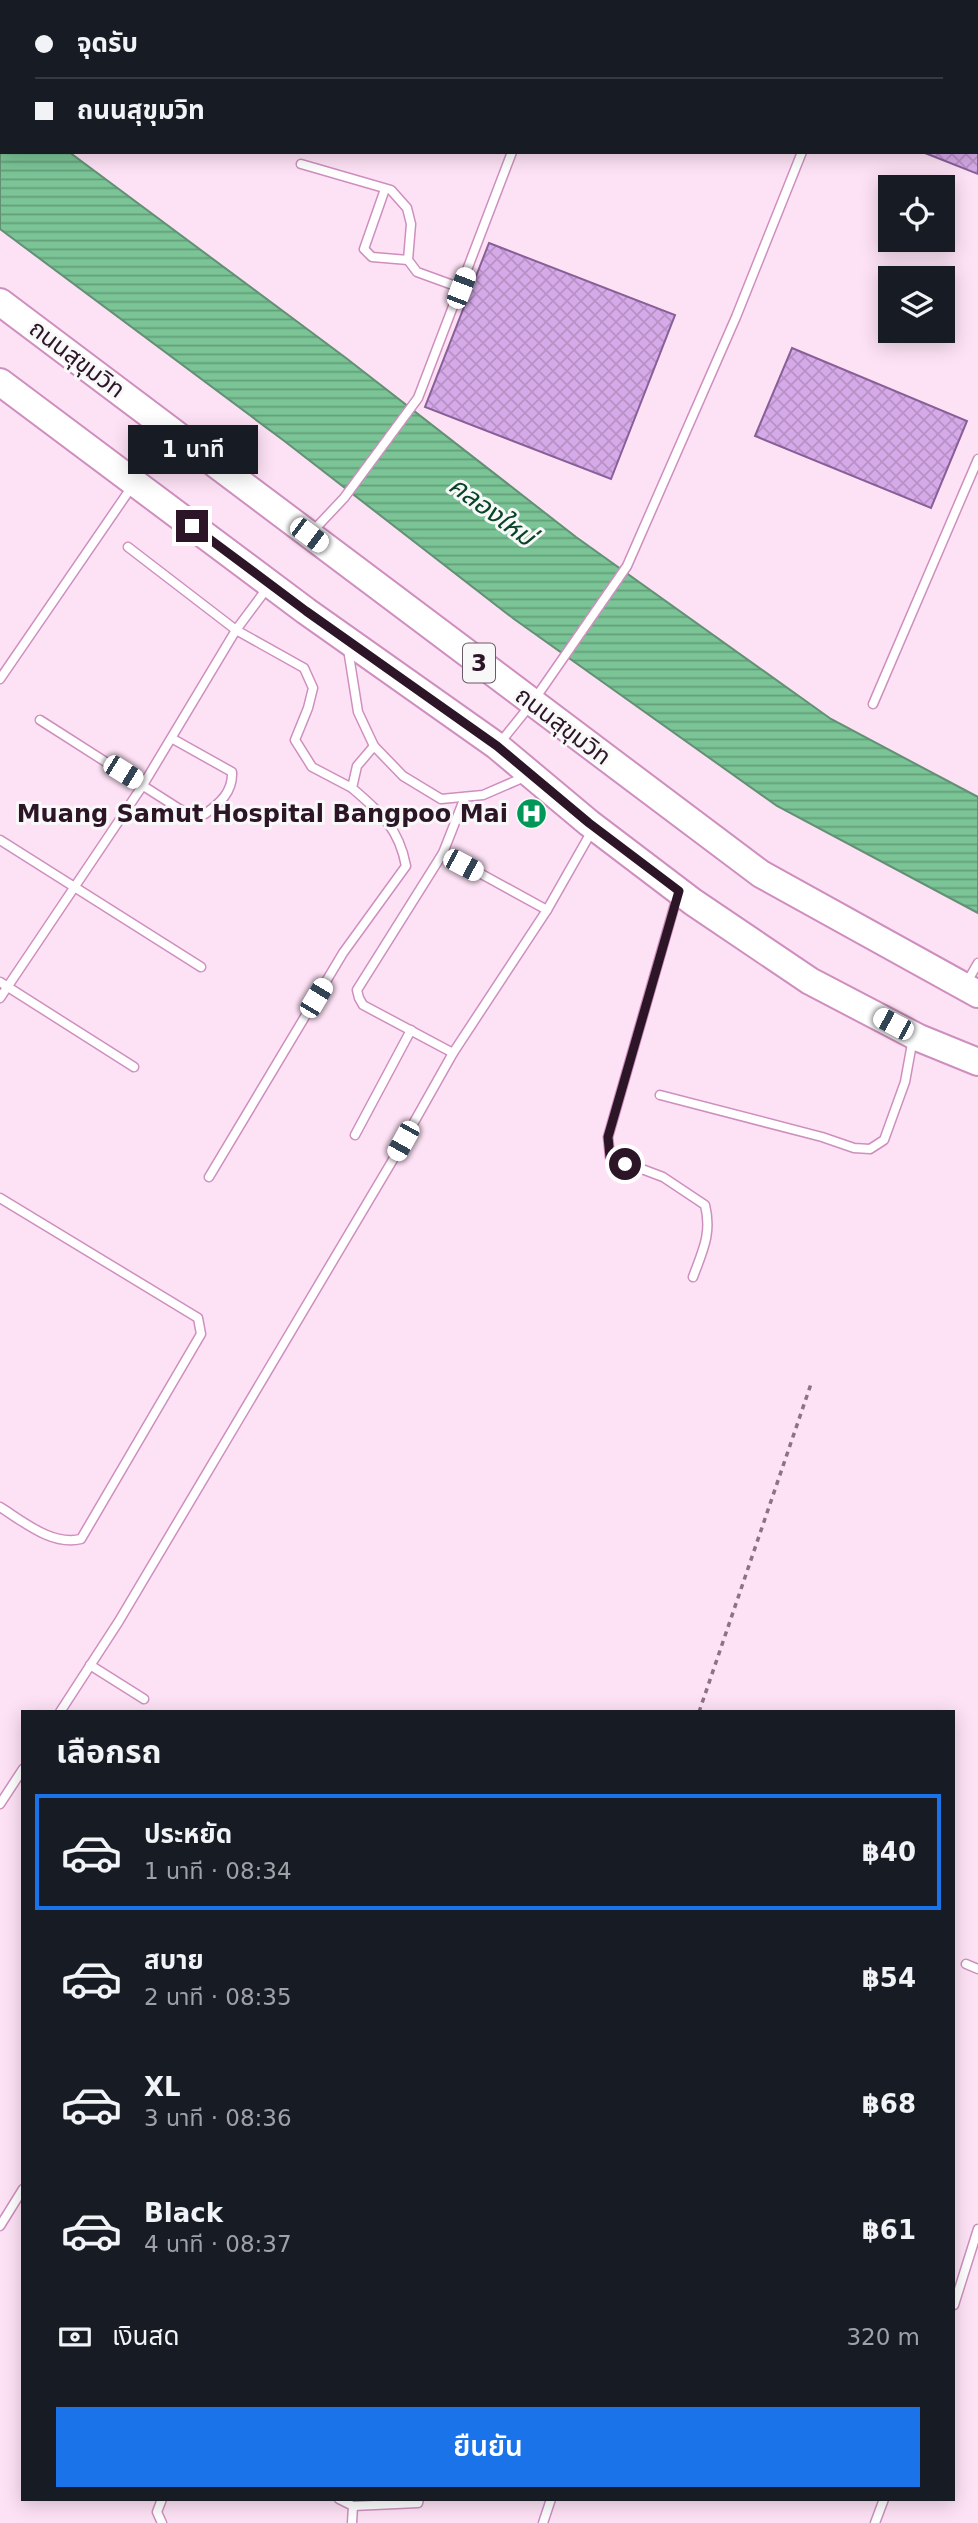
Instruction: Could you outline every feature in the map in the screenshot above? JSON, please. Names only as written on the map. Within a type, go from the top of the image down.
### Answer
[{"type":"highway","name":"ถนนสุขุมวิท","points":[[0,302],[761,874],[971,991]]},
{"type":"highway","name":"3","points":[[0,382],[270,584],[497,746],[594,826],[679,891],[810,981],[913,1035],[978,1062]]},
{"type":"lane","points":[[309,535],[344,498],[418,398],[511,154]]},
{"type":"lane","points":[[497,746],[532,703],[627,566],[736,317],[801,154]]},
{"type":"lane","points":[[301,164],[391,190],[407,208],[411,224],[408,260],[417,272],[461,288]]},
{"type":"lane","points":[[385,189],[364,249],[372,257],[408,260]]},
{"type":"lane","points":[[873,704],[978,459]]},
{"type":"lane","points":[[0,679],[134,482]]},
{"type":"lane","points":[[128,547],[236,630],[304,668],[313,688],[295,740],[312,767],[352,788],[387,822],[402,844],[406,866],[343,953],[209,1177]]},
{"type":"lane","points":[[0,998],[4,984],[74,888],[143,785],[236,630],[270,584]]},
{"type":"lane","points":[[346,639],[358,712],[374,746],[403,776],[441,799],[483,795],[531,775]]},
{"type":"lane","points":[[40,720],[181,810],[205,814],[220,804],[233,784],[232,772],[173,739]]},
{"type":"lane","points":[[352,788],[357,766],[374,746]]},
{"type":"lane","points":[[453,1053],[363,1005],[357,990],[443,853],[465,797]]},
{"type":"lane","points":[[61,1710],[126,1609],[391,1163],[453,1053],[547,910],[594,826]]},
{"type":"lane","points":[[0,840],[201,967]]},
{"type":"lane","points":[[443,853],[547,910]]},
{"type":"lane","points":[[679,891],[608,1137],[610,1157],[663,1177],[705,1205],[709,1221],[705,1243],[693,1277]]},
{"type":"lane","points":[[971,991],[978,963]]},
{"type":"lane","points":[[4,984],[134,1067]]},
{"type":"lane","points":[[355,1135],[411,1030]]},
{"type":"lane","points":[[660,1095],[822,1137],[854,1148],[870,1149],[884,1140],[905,1082],[913,1035]]},
{"type":"lane","points":[[0,1198],[198,1318],[201,1334],[81,1539],[67,1542],[41,1533],[0,1507]]},
{"type":"lane","points":[[90,1665],[144,1699]]},
{"type":"lane","points":[[0,1804],[21,1772]]},
{"type":"lane","points":[[966,1964],[978,1969]]},
{"type":"lane","points":[[0,2226],[21,2192]]},
{"type":"lane","points":[[955,2302],[978,2229]]},
{"type":"lane","points":[[161,2501],[157,2512],[162,2523]]},
{"type":"lane","points":[[343,2501],[353,2506],[418,2501]]},
{"type":"lane","points":[[543,2523],[550,2501]]},
{"type":"lane","points":[[875,2523],[883,2501]]},
{"type":"lane","points":[[352,2523],[353,2506]]},
{"type":"path","points":[[700,1710],[812,1381]]},
{"type":"water","name":"คลองใหม่","points":[[0,154],[72,154],[346,358],[576,537],[831,719],[978,797],[978,913],[777,806],[514,619],[283,440],[0,229]]},
{"type":"building","points":[[928,154],[978,154],[978,174]]},
{"type":"building","points":[[489,243],[675,315],[611,479],[425,407]]},
{"type":"building","points":[[792,348],[967,421],[931,508],[755,436]]},
{"type":"place","name":"Muang Samut Hospital Bangpoo Mai","points":[[531,814]]},
{"type":"route","points":[[192,526],[306,611],[497,746],[589,823],[679,891],[608,1137],[610,1157],[625,1164]]}]
